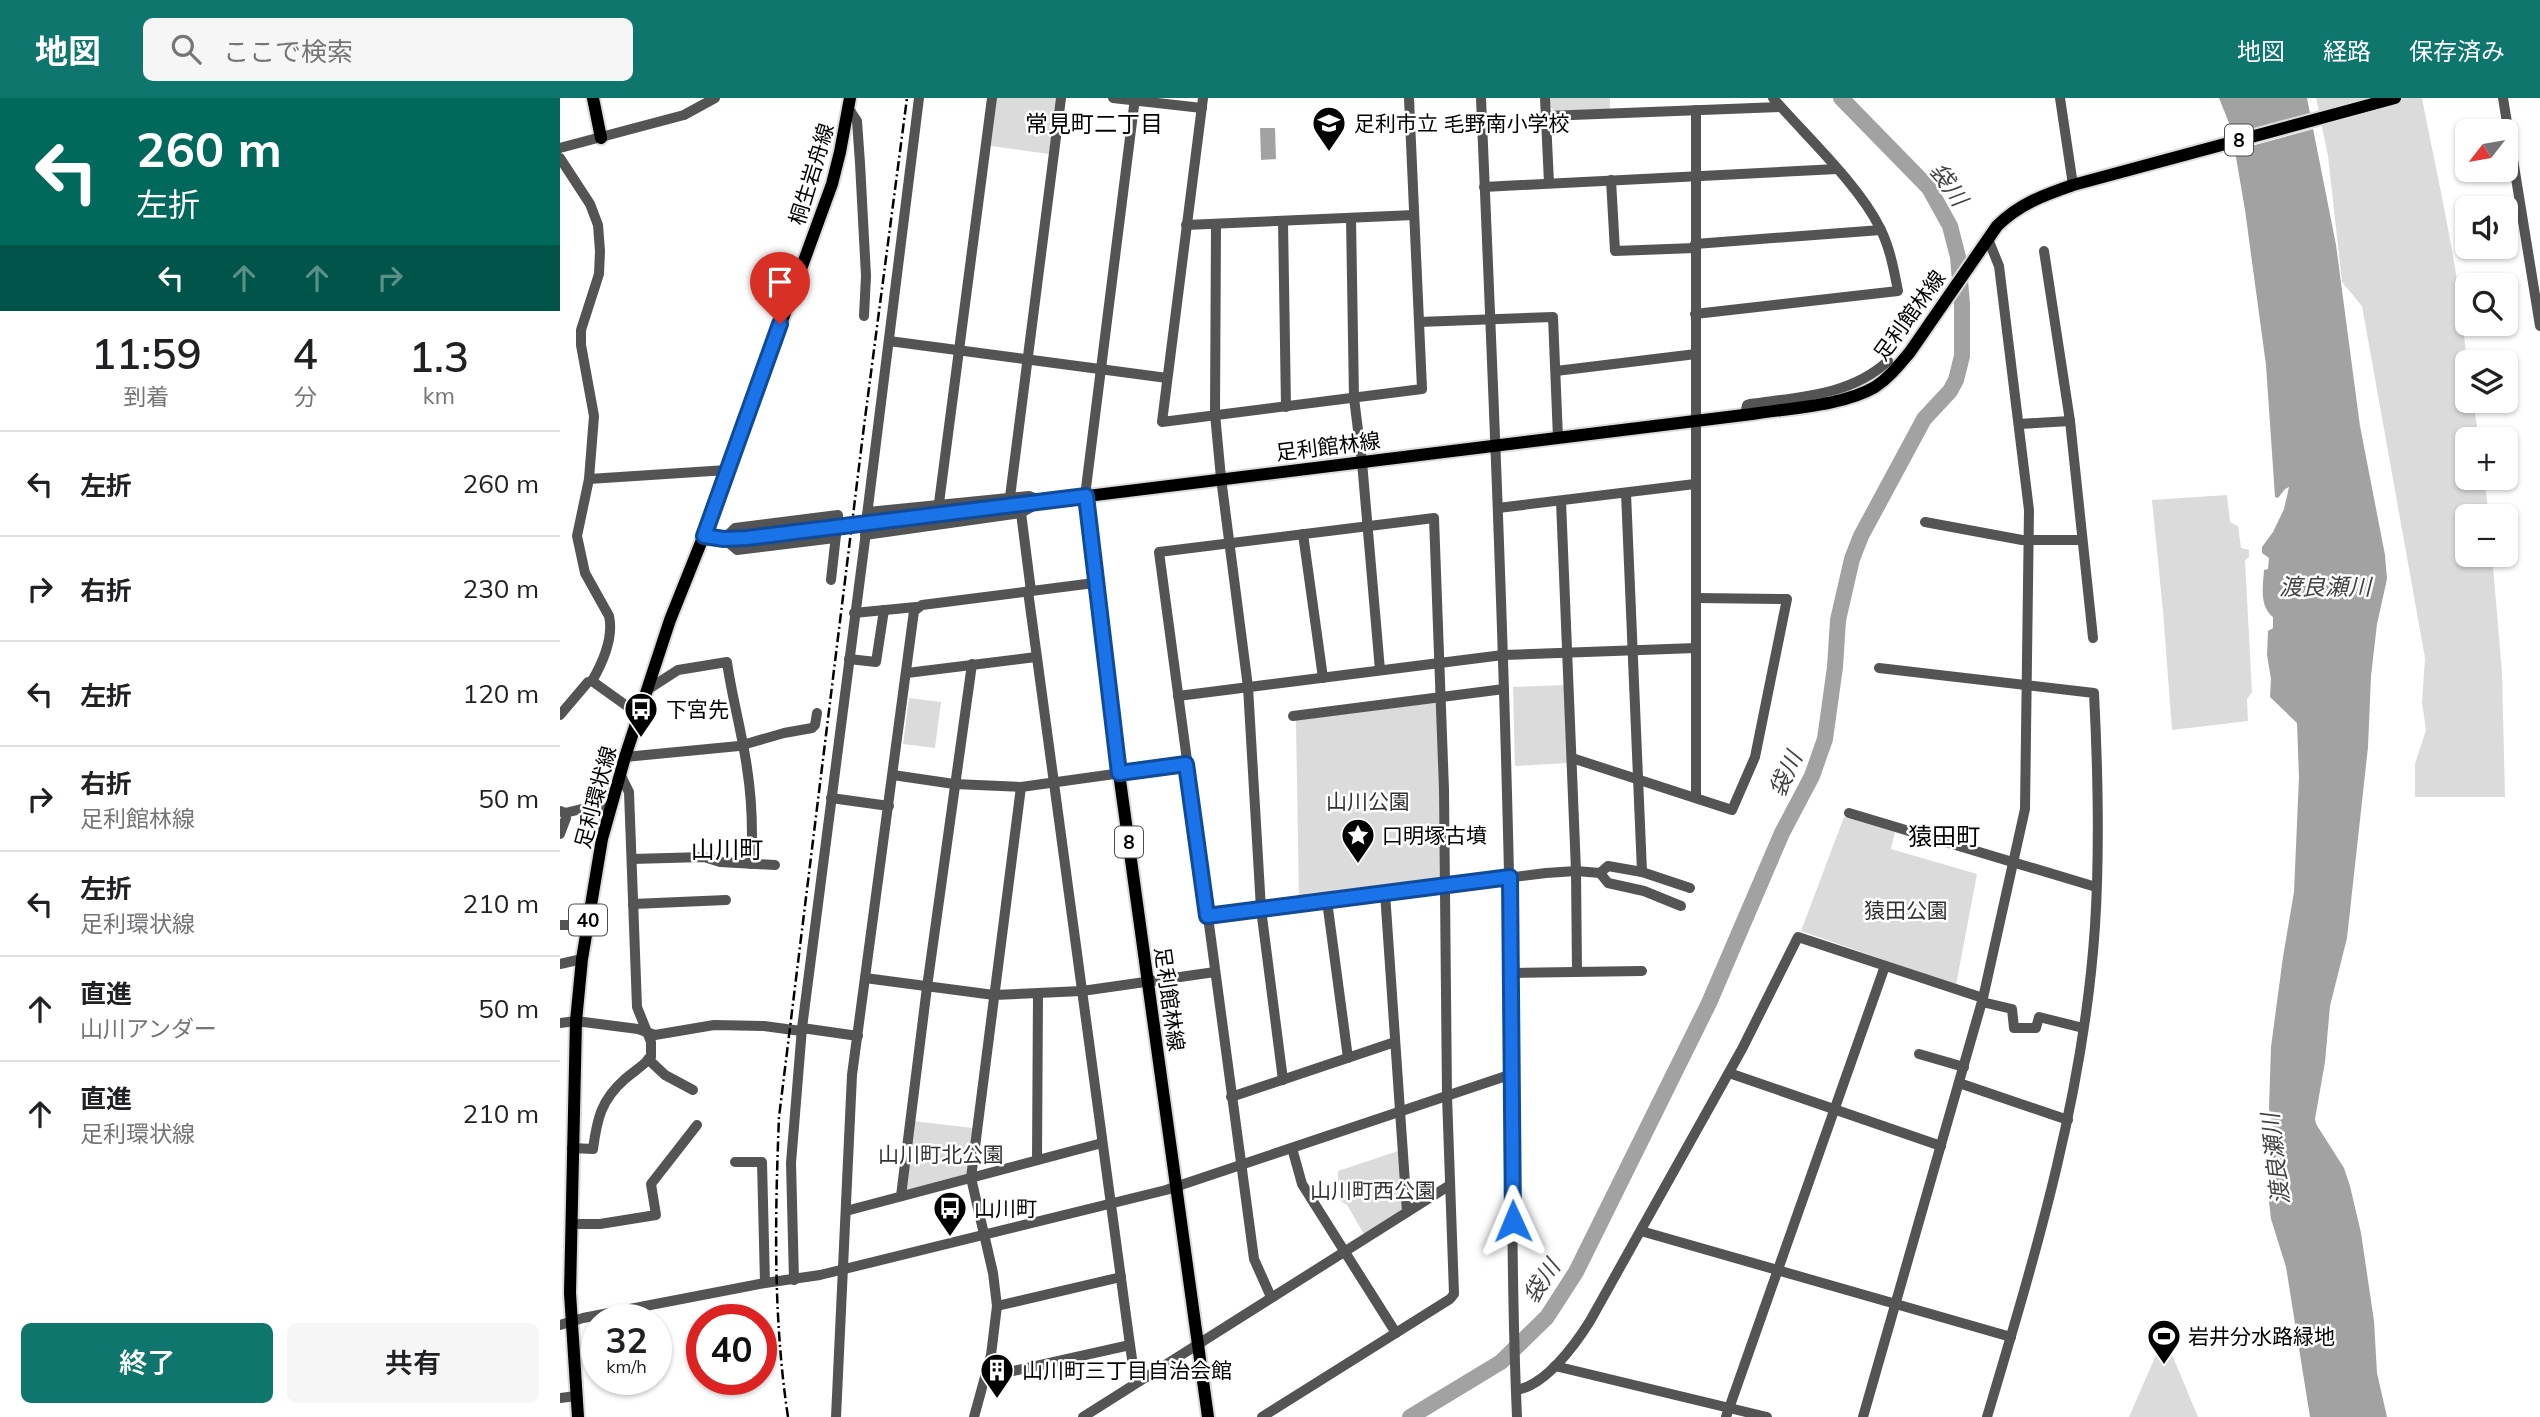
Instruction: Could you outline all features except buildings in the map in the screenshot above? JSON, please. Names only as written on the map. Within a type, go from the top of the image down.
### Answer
[{"type":"main road","points":[[593,98],[601,138]]},
{"type":"main road","name":"足利館林線","points":[[1208,1417],[1119,773],[1094,583],[1086,496],[1745,415],[1840,400],[1865,391],[1884,380],[1910,352],[1987,240],[2004,219],[2024,204],[2078,184],[2395,98]]},
{"type":"main road","name":"桐生岩舟線","points":[[704,536],[832,184],[850,103]]},
{"type":"main road","points":[[704,536],[747,538],[1086,496]]},
{"type":"main road","name":"足利環状線","points":[[578,1417],[566,1323],[576,1021],[582,959],[609,809],[670,620],[704,536]]},
{"type":"street","points":[[560,148],[684,115],[715,98]]},
{"type":"street","points":[[794,1280],[791,1163],[801,1030],[919,98]]},
{"type":"street","points":[[939,503],[992,98]]},
{"type":"street","points":[[1061,98],[1026,358],[1016,505],[1030,591],[1036,657],[1130,1345],[1134,1373],[1139,1381]]},
{"type":"street","points":[[1113,98],[1202,103],[1162,422],[1422,389],[1409,98]]},
{"type":"street","points":[[1481,98],[1510,877],[1517,1417]]},
{"type":"street","points":[[1545,98],[1549,183]]},
{"type":"street","points":[[1695,314],[1898,291],[1894,267],[1881,230],[1867,206],[1773,98]]},
{"type":"street","points":[[2060,98],[2078,184]]},
{"type":"street","points":[[2503,98],[2540,326]]},
{"type":"street","points":[[1086,496],[1135,99]]},
{"type":"street","points":[[850,103],[857,121],[859,142],[866,276],[864,316]]},
{"type":"street","points":[[1546,116],[1780,107]]},
{"type":"street","points":[[1696,110],[1696,797]]},
{"type":"street","points":[[560,158],[590,204],[598,225],[599,274],[581,330],[581,345],[594,416],[589,479],[577,536],[585,573],[611,624],[604,659],[592,681],[588,682],[560,715]]},
{"type":"street","points":[[1485,187],[1837,169]]},
{"type":"street","points":[[1611,180],[1615,251],[1881,230]]},
{"type":"street","points":[[1186,225],[1414,215]]},
{"type":"street","points":[[1351,218],[1354,398],[1380,670]]},
{"type":"street","points":[[1283,221],[1286,407]]},
{"type":"street","points":[[1216,224],[1215,414],[1248,687],[1261,909],[1283,1080]]},
{"type":"street","points":[[1863,1417],[1983,1000],[2026,793],[2028,495],[1998,266],[1987,240]]},
{"type":"street","points":[[2044,251],[2070,421],[2092,638]]},
{"type":"street","points":[[1419,322],[1553,317],[1558,438]]},
{"type":"street","points":[[889,341],[1167,377]]},
{"type":"street","points":[[1556,371],[1696,354]]},
{"type":"street","points":[[1745,415],[1746,405],[1813,396],[1853,384],[1888,360]]},
{"type":"street","points":[[2018,424],[2070,421]]},
{"type":"street","points":[[589,479],[727,470]]},
{"type":"street","points":[[1498,508],[1696,484]]},
{"type":"street","points":[[1626,493],[1643,873]]},
{"type":"street","points":[[1561,501],[1573,758],[1577,972]]},
{"type":"street","points":[[867,513],[939,503],[1016,505]]},
{"type":"street","points":[[865,533],[1016,505]]},
{"type":"street","points":[[831,580],[836,537],[838,515],[734,528],[724,539],[737,550],[836,537]]},
{"type":"street","points":[[1262,1417],[1454,1294],[1434,518],[1159,552],[1240,1166],[1254,1259],[1271,1297]]},
{"type":"street","points":[[1926,522],[2029,541],[2081,540]]},
{"type":"street","points":[[1303,534],[1323,678]]},
{"type":"street","points":[[854,614],[1094,583]]},
{"type":"street","points":[[1573,758],[1732,810],[1755,757],[1787,599],[1696,598]]},
{"type":"street","points":[[836,1417],[852,1075],[916,607]]},
{"type":"street","points":[[849,659],[876,662],[884,610]]},
{"type":"street","points":[[1178,696],[1503,655],[1696,648]]},
{"type":"street","points":[[907,673],[1036,657]]},
{"type":"street","points":[[647,690],[673,671],[727,662],[750,795],[751,864]]},
{"type":"street","points":[[901,1196],[972,664]]},
{"type":"street","points":[[1879,668],[2094,693],[2099,830],[2095,925],[2083,1028],[2068,1120],[2040,1238],[1987,1417]]},
{"type":"street","points":[[592,681],[638,714]]},
{"type":"street","points":[[1293,716],[1504,689]]},
{"type":"street","points":[[625,757],[743,744],[811,728],[815,725],[817,713]]},
{"type":"street","points":[[893,775],[954,784],[1021,787],[1186,764]]},
{"type":"street","points":[[572,1148],[593,1149],[598,1116],[603,1105],[624,1079],[649,1059],[651,1042],[637,1007],[629,792],[620,774]]},
{"type":"street","points":[[974,1417],[986,1377],[997,1306],[993,1273],[971,1178],[1021,787]]},
{"type":"street","points":[[831,798],[889,806]]},
{"type":"street","points":[[560,834],[566,818],[563,812],[594,806],[609,809]]},
{"type":"street","points":[[1849,813],[2095,887]]},
{"type":"street","points":[[632,859],[704,857],[720,862],[775,865]]},
{"type":"street","points":[[1207,916],[1510,877],[1576,871],[1600,873],[1608,866],[1643,873],[1690,888]]},
{"type":"street","points":[[1600,873],[1608,883],[1644,891],[1681,906]]},
{"type":"street","points":[[1385,893],[1407,1212]]},
{"type":"street","points":[[633,904],[726,900]]},
{"type":"street","points":[[1327,901],[1348,1058]]},
{"type":"street","points":[[560,925],[587,925]]},
{"type":"street","points":[[1515,1386],[1526,1387],[1555,1366],[1574,1347],[1729,1073],[1798,937],[2012,1009],[2014,1028],[2036,1028],[2039,1017],[2083,1028]]},
{"type":"street","points":[[560,964],[582,959]]},
{"type":"street","points":[[1728,1412],[1885,966]]},
{"type":"street","points":[[1511,973],[1642,971]]},
{"type":"street","points":[[865,978],[993,995],[1082,990],[1215,972]]},
{"type":"street","points":[[1037,1160],[1038,993]]},
{"type":"street","points":[[560,1023],[576,1021],[654,1035],[714,1024],[764,1026],[858,1036]]},
{"type":"street","points":[[1231,1097],[1395,1042]]},
{"type":"street","points":[[1919,1054],[1964,1067]]},
{"type":"street","points":[[649,1059],[665,1075],[693,1090]]},
{"type":"street","points":[[1729,1073],[1941,1146]]},
{"type":"street","points":[[566,1323],[843,1270],[1177,1187],[1512,1074]]},
{"type":"street","points":[[1959,1083],[2068,1120]]},
{"type":"street","points":[[571,1224],[600,1224],[656,1215],[652,1184],[697,1125]]},
{"type":"street","points":[[846,1210],[1102,1143]]},
{"type":"street","points":[[1292,1148],[1302,1184],[1396,1333]]},
{"type":"street","points":[[735,1162],[762,1162],[765,1283]]},
{"type":"street","points":[[1083,1417],[1450,1185]]},
{"type":"street","points":[[1641,1231],[2011,1337]]},
{"type":"street","points":[[997,1306],[1121,1277]]},
{"type":"street","points":[[986,1377],[1130,1345]]},
{"type":"street","points":[[1555,1366],[1728,1412],[1767,1417]]},
{"type":"street","points":[[560,1398],[576,1396]]},
{"type":"green space","points":[[997,98],[1056,98],[1049,154],[991,146]]},
{"type":"green space","points":[[1549,98],[1610,98],[1610,109],[1555,111],[1549,106]]},
{"type":"green space","points":[[2316,98],[2422,98],[2456,273],[2455,336],[2464,336],[2466,350],[2455,350],[2455,413],[2475,413],[2477,427],[2455,427],[2455,490],[2486,490],[2487,504],[2455,504],[2455,567],[2493,567],[2502,672],[2505,797],[2415,797],[2415,764],[2426,730],[2422,703],[2425,658],[2362,306],[2342,282],[2328,156]]},
{"type":"green space","points":[[2227,495],[2230,522],[2238,526],[2241,548],[2249,550],[2249,557],[2245,560],[2252,692],[2247,699],[2248,721],[2172,730],[2152,500]]},
{"type":"green space","points":[[1565,685],[1568,763],[1515,766],[1513,687]]},
{"type":"green space","points":[[909,698],[941,702],[935,748],[903,744]]},
{"type":"green space","name":"山川公園","points":[[1437,701],[1441,877],[1437,884],[1299,900],[1296,720]]},
{"type":"green space","name":"猿田公園","points":[[1844,817],[1895,832],[1891,849],[1977,874],[1956,985],[1801,931]]},
{"type":"green space","name":"山川町北公園","points":[[913,1121],[973,1128],[967,1175],[910,1191],[904,1188]]},
{"type":"green space","name":"山川町西公園","points":[[1398,1151],[1403,1205],[1400,1212],[1364,1234],[1347,1205],[1339,1200],[1338,1171]]},
{"type":"green space","name":"岩井分水路緑地","points":[[2162,1341],[2168,1345],[2198,1417],[2129,1417]]},
{"type":"water","name":"渡良瀬川","points":[[2219,98],[2307,98],[2336,245],[2360,426],[2385,555],[2387,579],[2377,624],[2371,676],[2368,747],[2347,938],[2330,1006],[2325,1062],[2315,1119],[2344,1168],[2350,1186],[2361,1233],[2374,1321],[2377,1373],[2387,1417],[2310,1417],[2286,1267],[2271,1219],[2268,1193],[2275,1142],[2269,1108],[2271,1047],[2294,892],[2299,777],[2297,723],[2270,697],[2271,679],[2267,655],[2268,631],[2273,628],[2273,617],[2264,602],[2264,570],[2268,569],[2269,558],[2262,553],[2262,547],[2284,509],[2289,487],[2278,498],[2275,497],[2266,365],[2245,210],[2231,128]]},
{"type":"water","points":[[1260,128],[1275,128],[1276,159],[1261,160]]},
{"type":"pier","points":[[2314,115],[2317,128],[2233,151],[2229,138]]},
{"type":"waterway","name":"袋川","points":[[1410,1417],[1501,1362],[1547,1317],[1576,1272],[1709,1003],[1782,833],[1812,776],[1825,739],[1835,667],[1838,620],[1852,559],[1861,536],[1924,419],[1950,391],[1956,380],[1962,356],[1962,304],[1958,257],[1950,226],[1929,188],[1841,98]]},
{"type":"railway","points":[[788,1417],[776,1267],[779,1117],[907,98]]},
{"type":"place","name":"足利市立 毛野南小学校","points":[[1329,153]]},
{"type":"place","name":"下宮先","points":[[641,739]]},
{"type":"place","name":"口明塚古墳","points":[[1358,865]]},
{"type":"place","name":"山川町","points":[[950,1238]]},
{"type":"place","name":"岩井分水路緑地","points":[[2164,1366]]},
{"type":"place","name":"山川町三丁目自治会館","points":[[997,1400]]},
{"type":"district","name":"常見町二丁目","points":[[1094,123]]},
{"type":"district","name":"猿田町","points":[[1944,836]]},
{"type":"district","name":"山川町","points":[[727,849]]},
{"type":"route","points":[[780,324],[704,536],[747,538],[1086,496],[1094,583],[1119,773],[1186,764],[1207,916],[1510,877],[1513,1221]]}]
